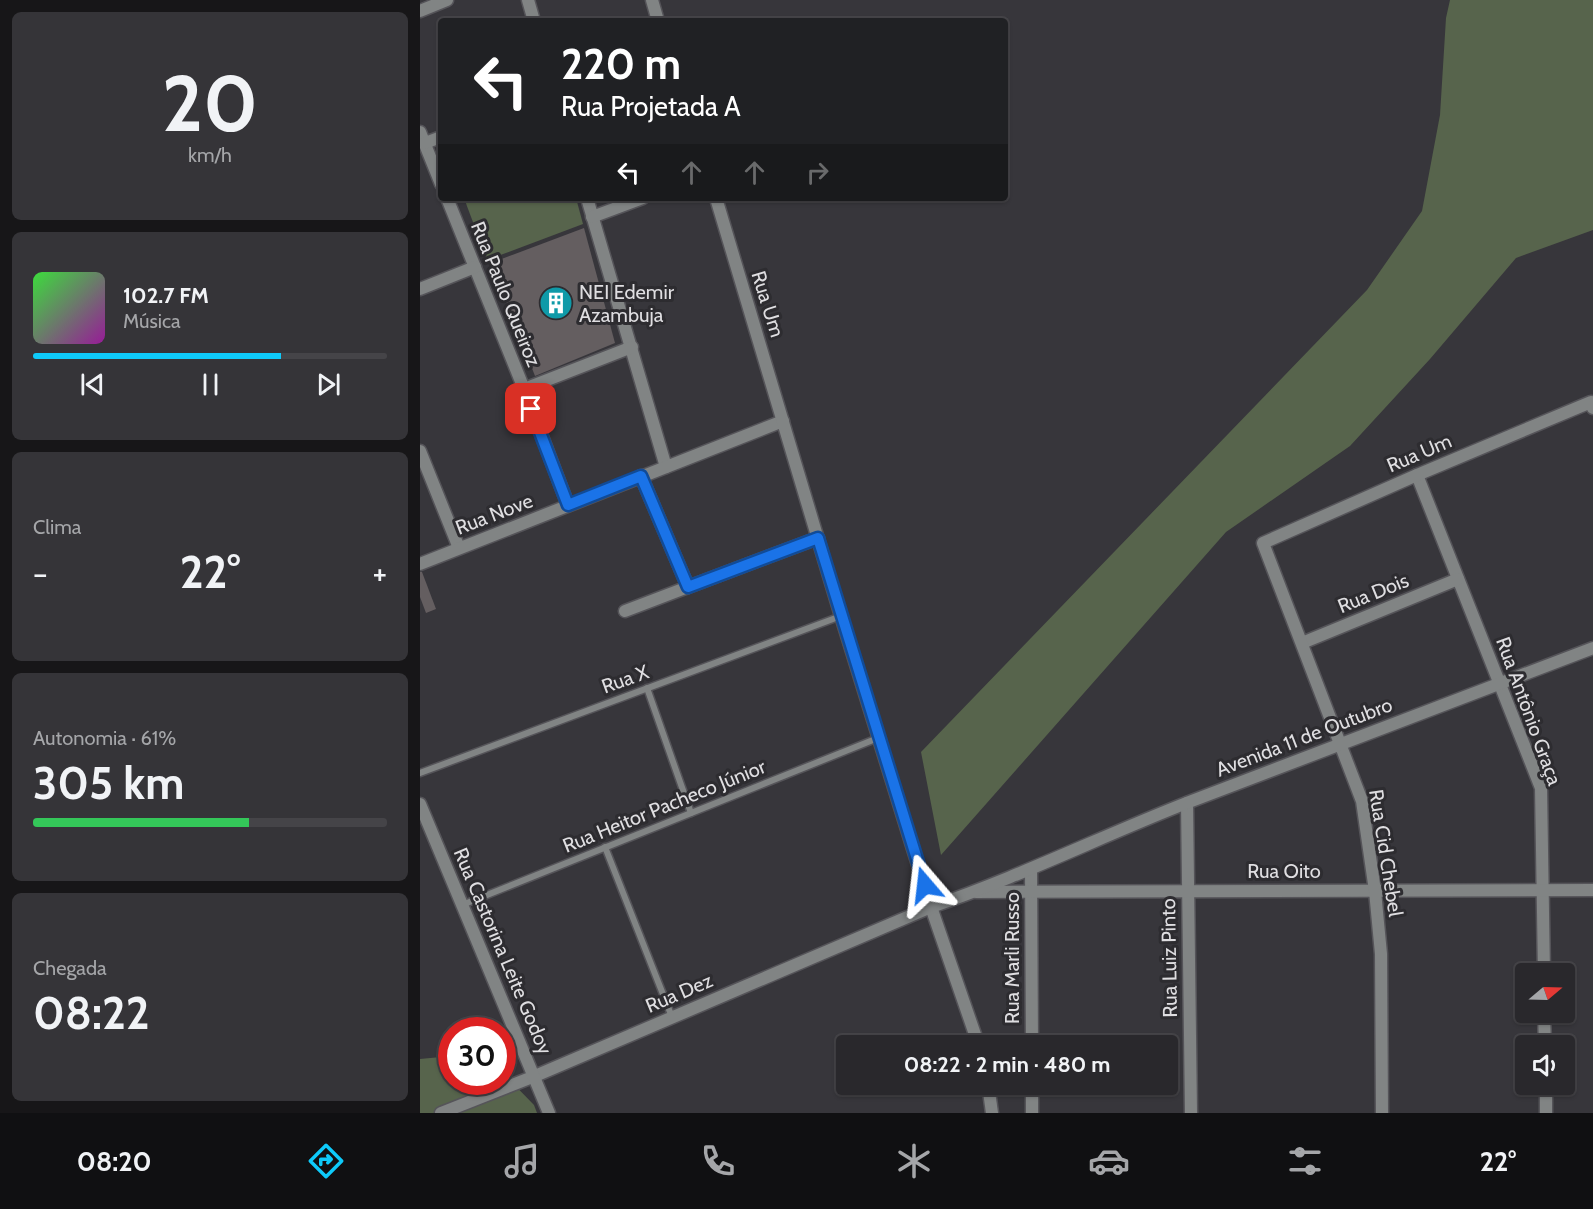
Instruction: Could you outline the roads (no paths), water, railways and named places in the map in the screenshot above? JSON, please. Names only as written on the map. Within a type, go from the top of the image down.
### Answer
[{"type":"street","points":[[420,11],[447,0]]},
{"type":"street","points":[[528,0],[533,18]]},
{"type":"street","points":[[652,0],[657,18]]},
{"type":"street","points":[[438,137],[422,138],[438,177]]},
{"type":"street","name":"Rua Paulo Queiroz","points":[[448,201],[568,505]]},
{"type":"street","points":[[588,201],[666,466]]},
{"type":"street","points":[[592,217],[636,201]]},
{"type":"street","name":"Rua Um","points":[[717,201],[841,616],[931,907],[974,1035]]},
{"type":"street","points":[[420,289],[475,267]]},
{"type":"street","points":[[524,389],[632,347]]},
{"type":"street","name":"Rua Um","points":[[1263,543],[1417,475],[1592,405]]},
{"type":"street","name":"Rua Nove","points":[[420,564],[783,421]]},
{"type":"street","points":[[420,451],[459,548]]},
{"type":"street","name":"Rua Antônio Graça","points":[[1417,475],[1541,788],[1544,963]]},
{"type":"street","points":[[641,476],[688,587]]},
{"type":"street","points":[[625,611],[818,538]]},
{"type":"street","name":"Rua Cid Chebel","points":[[1263,543],[1362,801],[1375,891],[1380,954],[1382,1113]]},
{"type":"street","name":"Rua Dois","points":[[1302,643],[1458,579]]},
{"type":"street","name":"Avenida 11 de Outubro","points":[[976,892],[1186,803],[1593,648]]},
{"type":"street","name":"Rua Luiz Pinto","points":[[1186,803],[1191,1113]]},
{"type":"street","name":"Rua Castorina Leite Godoy","points":[[420,804],[549,1113]]},
{"type":"street","name":"Rua Marli Russo","points":[[1031,869],[1032,1035]]},
{"type":"street","name":"Rua Oito","points":[[976,892],[1593,890]]},
{"type":"street","name":"Rua Dez","points":[[441,1113],[535,1076],[931,907],[976,892]]},
{"type":"street","points":[[990,1095],[992,1113]]},
{"type":"street","points":[[1032,1095],[1032,1113]]},
{"type":"street","points":[[1546,1095],[1546,1113]]},
{"type":"lane","name":"Rua X","points":[[420,773],[841,616]]},
{"type":"lane","points":[[647,688],[691,813]]},
{"type":"lane","name":"Rua Heitor Pacheco Júnior","points":[[462,905],[879,738]]},
{"type":"lane","points":[[605,848],[672,1017]]},
{"type":"place","name":"NEI Edemir Azambuja","points":[[556,303]]}]
